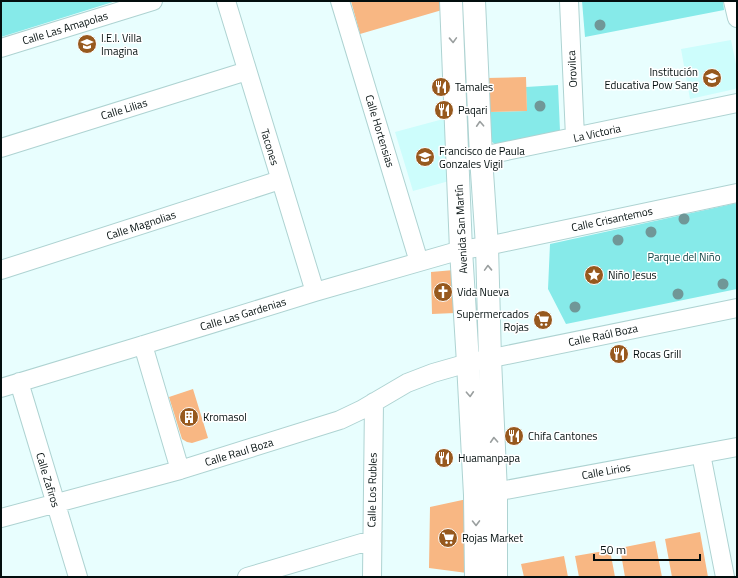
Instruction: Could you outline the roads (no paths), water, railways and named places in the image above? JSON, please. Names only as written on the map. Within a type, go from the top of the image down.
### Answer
[{"type":"main road","name":"Avenida San Martín","points":[[451,1],[461,250],[475,496],[476,577]]},
{"type":"main road","points":[[474,1],[481,157],[487,246],[496,492],[496,577]]},
{"type":"street","name":"Calle Las Amapolas","points":[[1,48],[153,1]]},
{"type":"street","name":"Tacones","points":[[226,1],[315,292]]},
{"type":"street","name":"Calle Hortensias","points":[[340,1],[419,262]]},
{"type":"street","name":"Orovilca","points":[[569,1],[575,137]]},
{"type":"street","points":[[733,1],[737,18]]},
{"type":"street","name":"Calle Lilias","points":[[1,148],[247,71]]},
{"type":"street","name":"La Victoria","points":[[458,161],[737,103]]},
{"type":"street","name":"Calle Magnolias","points":[[1,270],[280,180]]},
{"type":"street","name":"Calle Crisantemos","points":[[487,246],[737,193]]},
{"type":"street","name":"Calle Las Gardenias","points":[[1,388],[315,292],[461,250],[487,246]]},
{"type":"street","name":"Calle Raúl Boza","points":[[468,363],[737,308]]},
{"type":"street","points":[[143,345],[180,470]]},
{"type":"street","name":"Calle Raul Boza","points":[[1,518],[180,470],[340,420],[361,410],[407,383],[433,373],[468,363]]},
{"type":"street","name":"Calle Zafiros","points":[[18,382],[78,577]]},
{"type":"street","name":"Calle Los Rubles","points":[[372,577],[374,402]]},
{"type":"street","name":"Calle Lirios","points":[[475,496],[737,447]]},
{"type":"street","points":[[701,454],[725,577]]},
{"type":"street","points":[[247,577],[372,540]]},
{"type":"place","name":"I.E.I. Villa Imagina","points":[[87,44]]},
{"type":"place","name":"Institución Educativa Pow Sang","points":[[712,78]]},
{"type":"place","name":"Tamales","points":[[441,87]]},
{"type":"place","name":"Paqari","points":[[444,110]]},
{"type":"place","name":"Francisco de Paula Gonzales Vigil","points":[[425,157]]},
{"type":"place","name":"Niño Jesus","points":[[594,275]]},
{"type":"place","name":"Vida Nueva","points":[[443,292]]},
{"type":"place","name":"Supermercados Rojas","points":[[543,320]]},
{"type":"place","name":"Rocas Grill","points":[[619,354]]},
{"type":"place","name":"Kromasol","points":[[189,417]]},
{"type":"place","name":"Chifa Cantones","points":[[514,436]]},
{"type":"place","name":"Huamanpapa","points":[[444,458]]},
{"type":"place","name":"Rojas Market","points":[[448,538]]},
{"type":"park label","name":"Parque del Niño","points":[[684,257]]}]
